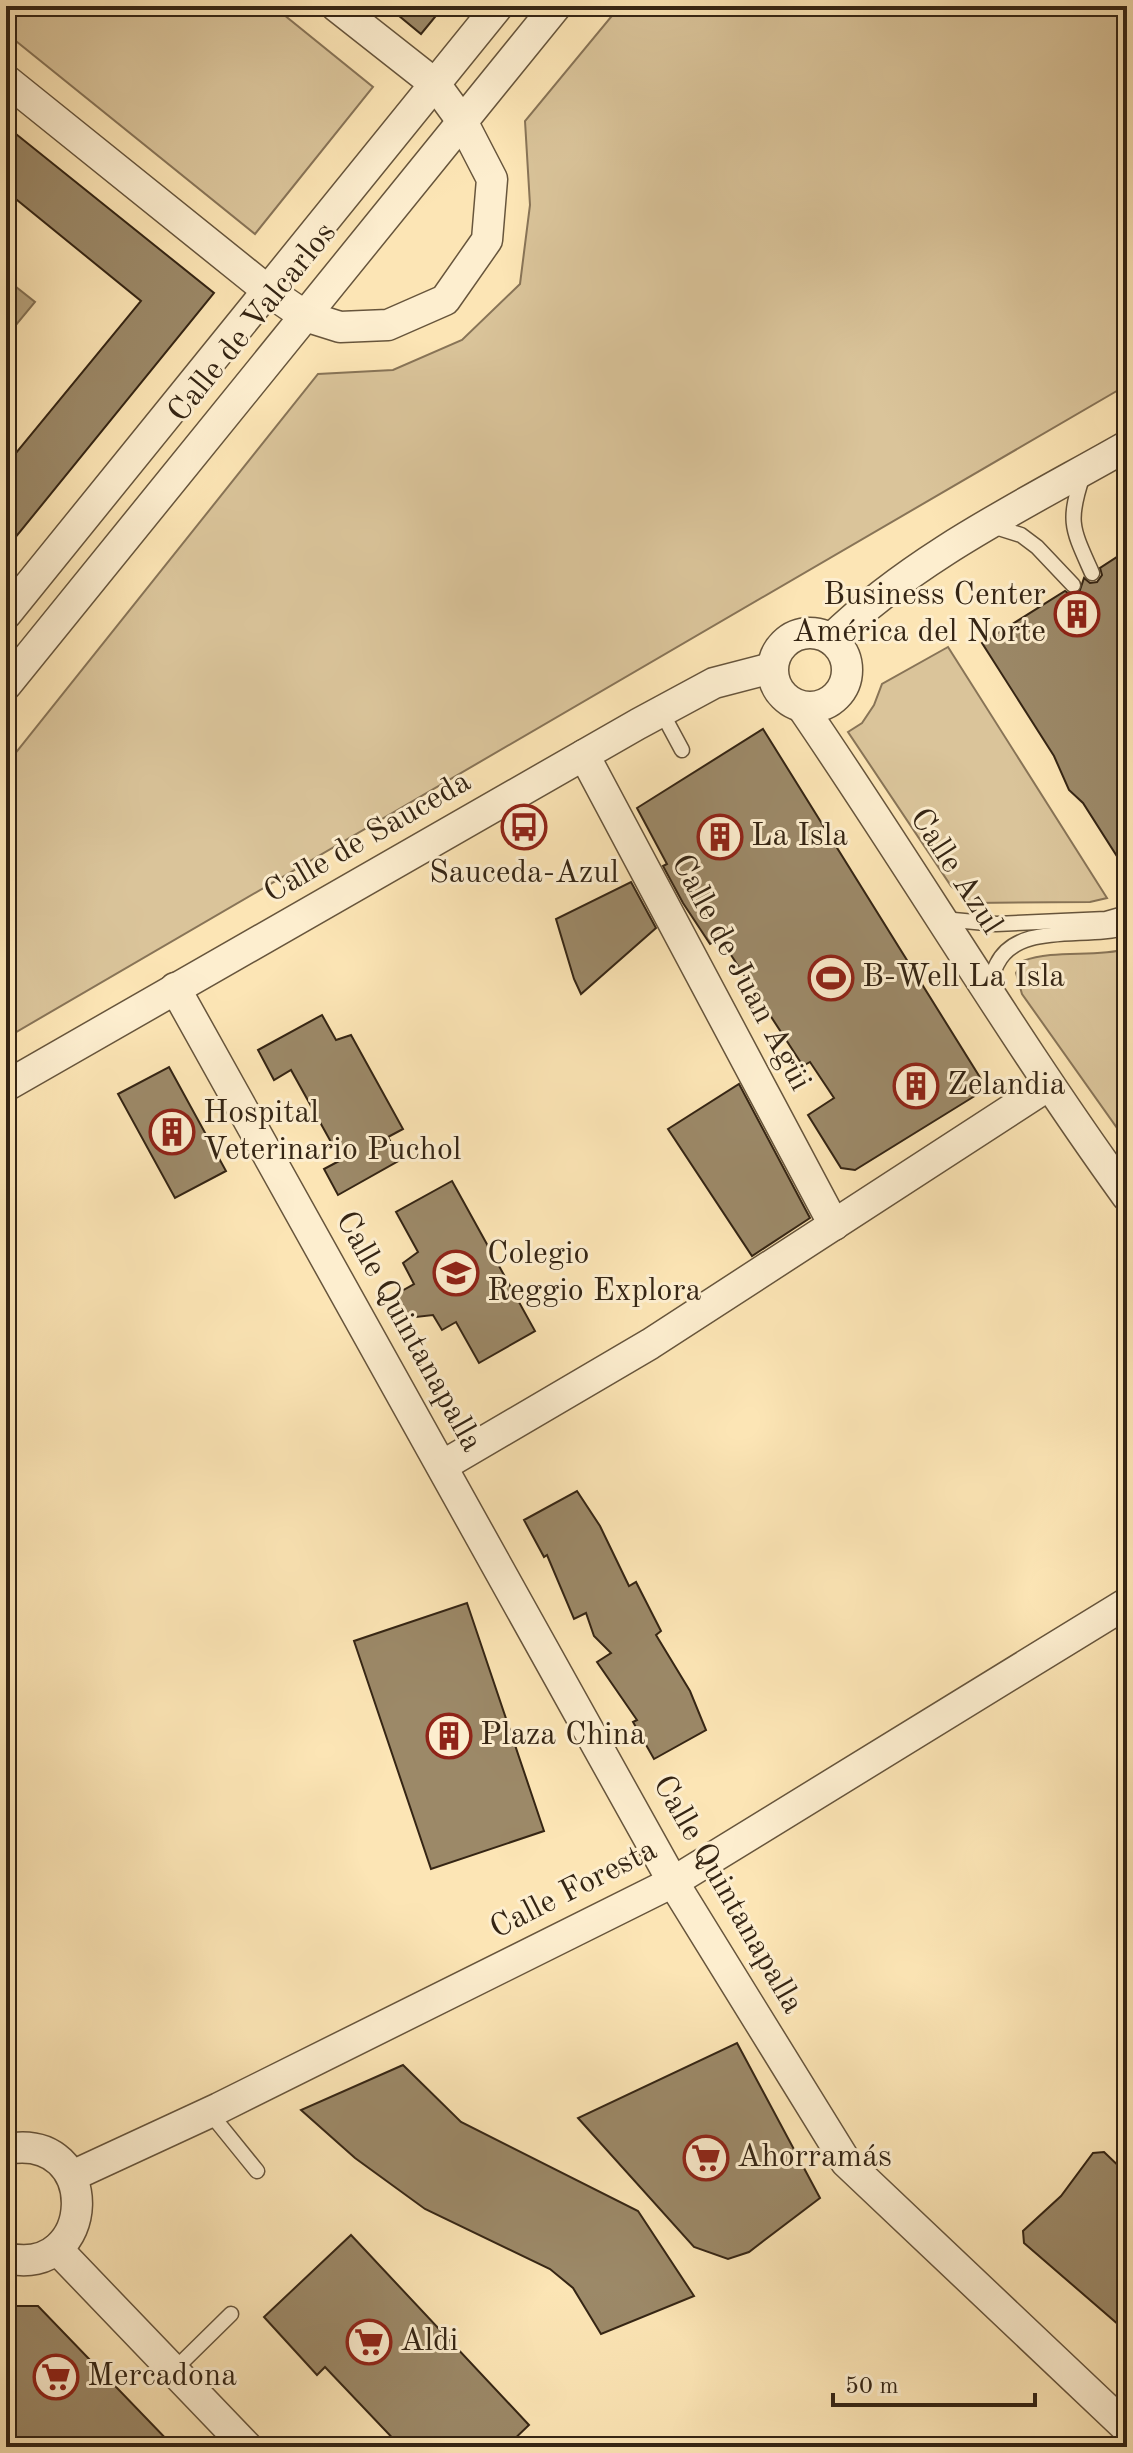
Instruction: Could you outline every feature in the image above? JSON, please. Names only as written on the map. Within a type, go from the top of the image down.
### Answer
[{"type":"street","points":[[6,80],[267,290],[305,316],[340,327],[388,325],[445,300],[487,240],[492,179],[462,121],[435,84],[336,6]]},
{"type":"street","name":"Calle de Valcarlos","points":[[6,614],[498,6]]},
{"type":"street","name":"Calle de Valcarlos","points":[[6,685],[556,6]]},
{"type":"street","points":[[831,639],[862,609],[934,557],[1127,446]]},
{"type":"street","points":[[805,633],[831,639],[844,654],[847,675],[840,694],[823,706],[802,707],[786,700],[775,686],[772,668],[782,644],[805,633]]},
{"type":"street","name":"Calle de Sauceda","points":[[6,1086],[661,711],[714,683],[772,668]]},
{"type":"street","name":"Calle Azul","points":[[802,707],[1049,1085],[1127,1196]]},
{"type":"street","name":"Calle de Juan Agüi","points":[[584,755],[834,1225]]},
{"type":"street","name":"Calle Quintanapalla","points":[[175,988],[673,1882],[846,2162],[1127,2428]]},
{"type":"street","points":[[442,1466],[650,1344],[1049,1085]]},
{"type":"street","name":"Calle Foresta","points":[[72,2176],[210,2113],[673,1882],[1127,1603]]},
{"type":"street","points":[[6,2149],[22,2146],[51,2154],[72,2176],[78,2195],[78,2215],[70,2233],[57,2249],[39,2258],[18,2261],[6,2258]]},
{"type":"street","points":[[57,2249],[247,2447]]},
{"type":"lane","points":[[1084,471],[1072,508],[1075,536],[1092,573]]},
{"type":"lane","points":[[989,525],[1021,535],[1073,585]]},
{"type":"lane","points":[[661,711],[682,750]]},
{"type":"lane","points":[[942,919],[996,924],[1106,919],[1127,913]]},
{"type":"lane","points":[[988,990],[997,962],[1018,943],[1039,936],[1091,935],[1127,927]]},
{"type":"lane","points":[[210,2113],[257,2171]]},
{"type":"lane","points":[[174,2370],[231,2314]]},
{"type":"shaded area","points":[[6,6],[273,6],[373,87],[255,234],[6,33]]},
{"type":"shaded area","points":[[620,6],[1127,6],[1127,385],[6,1038],[6,765],[318,374],[393,370],[462,340],[520,284],[530,205],[525,121]]},
{"type":"shaded area","points":[[6,279],[35,302],[6,337]]},
{"type":"shaded area","points":[[948,647],[1107,898],[1090,902],[971,903],[951,886],[848,732],[862,723],[874,705],[882,684]]},
{"type":"shaded area","points":[[1127,949],[1127,1142],[1022,994],[1016,973],[1023,961],[1036,957]]},
{"type":"building","points":[[387,6],[444,6],[421,34]]},
{"type":"building","points":[[6,126],[214,293],[6,549],[6,465],[141,301],[6,191]]},
{"type":"building","points":[[1117,557],[1127,572],[1127,872],[1083,803],[1069,790],[1054,756],[982,643],[1065,591],[1071,595],[1079,593],[1084,578],[1090,583],[1097,582],[1102,575],[1100,568]]},
{"type":"building","points":[[763,729],[981,1079],[978,1094],[855,1170],[841,1168],[808,1115],[834,1098],[810,1062],[803,1066],[720,938],[710,944],[663,866],[667,864],[637,808]]},
{"type":"building","points":[[631,882],[656,928],[581,994],[556,919]]},
{"type":"building","points":[[322,1015],[336,1040],[351,1035],[403,1129],[388,1137],[400,1160],[338,1195],[324,1169],[341,1160],[291,1070],[274,1080],[258,1050]]},
{"type":"building","name":"Hospital Veterinario Puchol","points":[[169,1067],[226,1171],[175,1198],[118,1094]]},
{"type":"building","points":[[739,1084],[810,1218],[752,1256],[668,1129]]},
{"type":"building","name":"Colegio Reggio Explora","points":[[452,1181],[535,1331],[479,1363],[456,1322],[442,1330],[433,1315],[407,1318],[398,1314],[395,1307],[394,1299],[414,1284],[403,1263],[418,1252],[396,1212]]},
{"type":"building","points":[[577,1491],[600,1526],[629,1586],[636,1582],[661,1631],[656,1635],[690,1691],[706,1730],[654,1759],[633,1722],[637,1720],[597,1662],[611,1653],[594,1636],[586,1613],[574,1619],[547,1555],[544,1557],[524,1520]]},
{"type":"building","name":"Plaza China","points":[[467,1603],[544,1831],[431,1869],[354,1641]]},
{"type":"building","name":"Ahorramás","points":[[737,2043],[820,2198],[749,2252],[728,2259],[694,2247],[578,2118]]},
{"type":"building","points":[[403,2065],[461,2122],[638,2211],[694,2296],[601,2334],[573,2288],[550,2269],[425,2209],[355,2158],[301,2110]]},
{"type":"building","points":[[1104,2152],[1127,2174],[1127,2332],[1024,2243],[1023,2231],[1061,2196],[1093,2153]]},
{"type":"building","name":"Aldi","points":[[351,2235],[529,2425],[506,2447],[401,2447],[325,2367],[317,2375],[264,2317]]},
{"type":"building","name":"Mercadona","points":[[6,2306],[38,2306],[174,2447],[6,2447]]},
{"type":"place","name":"Business Center América del Norte","points":[[1077,614]]},
{"type":"place","name":"Sauceda-Azul","points":[[524,827]]},
{"type":"place","name":"La Isla","points":[[720,837]]},
{"type":"place","name":"B-Well La Isla","points":[[831,978]]},
{"type":"place","name":"Zelandia","points":[[916,1086]]},
{"type":"place","name":"Hospital Veterinario Puchol","points":[[172,1132]]},
{"type":"place","name":"Colegio Reggio Explora","points":[[456,1273]]},
{"type":"place","name":"Plaza China","points":[[449,1736]]},
{"type":"place","name":"Ahorramás","points":[[706,2158]]},
{"type":"place","name":"Aldi","points":[[369,2342]]},
{"type":"place","name":"Mercadona","points":[[56,2377]]}]
